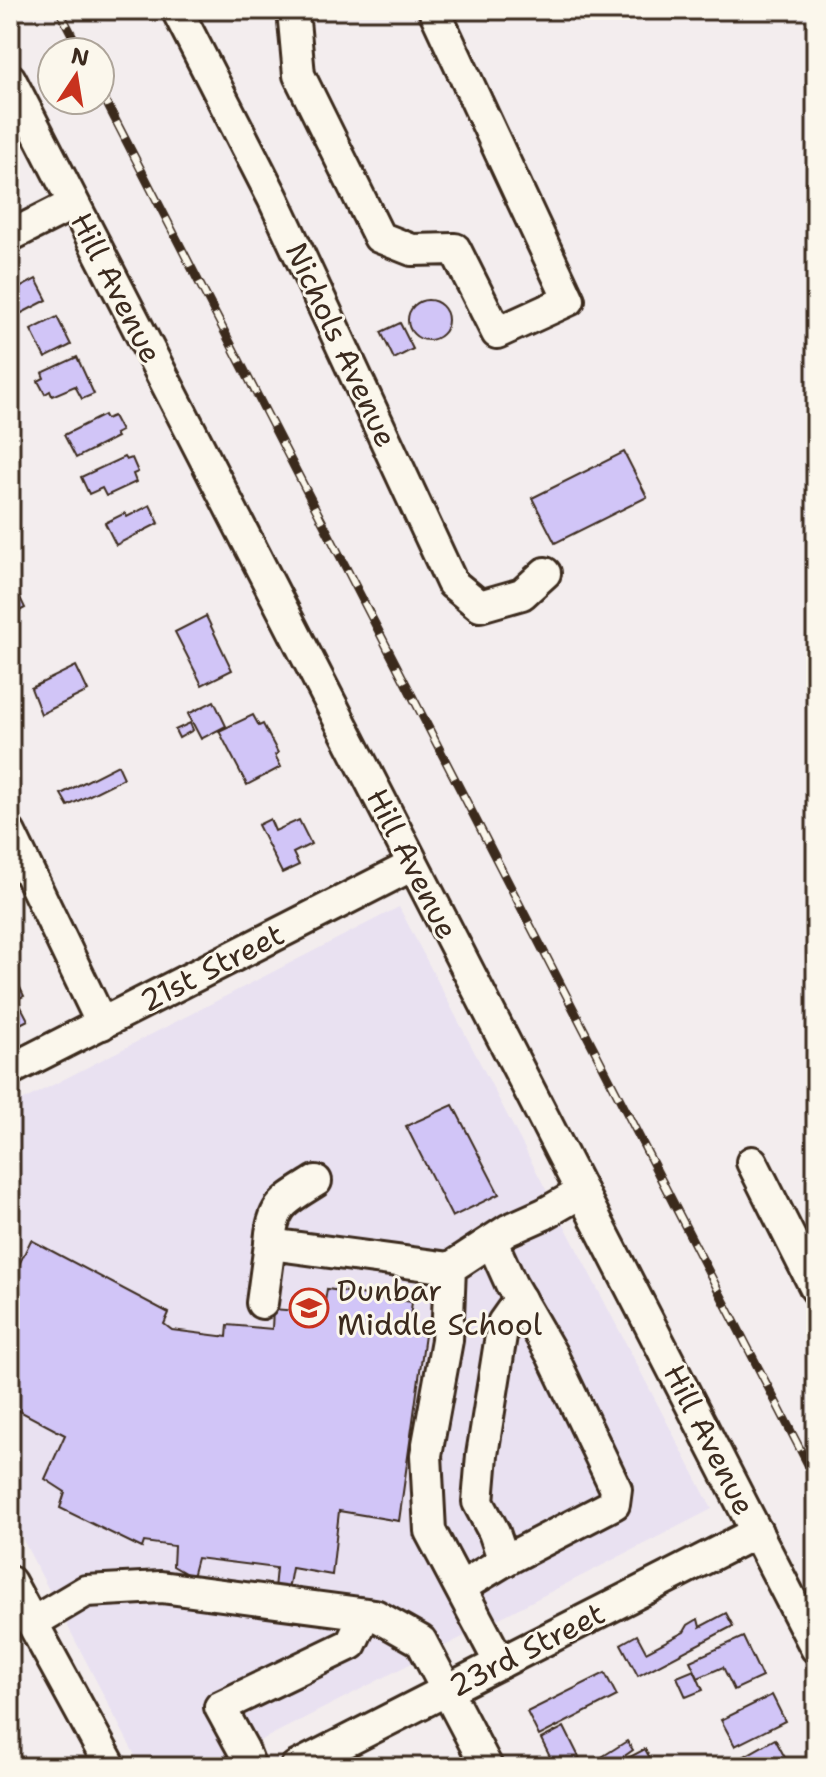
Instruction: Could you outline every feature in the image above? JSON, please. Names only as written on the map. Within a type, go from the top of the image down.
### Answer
[{"type":"street","name":"Nichols Avenue","points":[[177,10],[273,198],[452,583],[480,606],[522,594],[545,573]]},
{"type":"street","points":[[293,10],[299,75],[379,237],[412,250],[455,249],[497,333],[569,300],[434,10]]},
{"type":"street","name":"Hill Avenue","points":[[10,79],[816,1648]]},
{"type":"street","points":[[10,236],[73,204]]},
{"type":"street","points":[[10,833],[102,1024]]},
{"type":"street","name":"21st Street","points":[[10,1070],[413,865]]},
{"type":"street","points":[[752,1162],[816,1289]]},
{"type":"street","points":[[262,1303],[272,1220],[286,1200],[316,1181]]},
{"type":"street","points":[[270,1244],[450,1268],[508,1230],[582,1192]]},
{"type":"street","points":[[461,1587],[614,1504],[616,1489],[552,1355],[492,1242]]},
{"type":"street","points":[[450,1268],[447,1340],[426,1455],[430,1531],[500,1663]]},
{"type":"street","points":[[504,1561],[494,1532],[478,1502],[482,1455],[503,1323],[520,1299]]},
{"type":"street","name":"23rd Street","points":[[296,1767],[757,1532]]},
{"type":"street","points":[[10,1582],[111,1767]]},
{"type":"street","points":[[32,1623],[86,1591],[161,1587],[375,1615],[421,1641],[487,1767]]},
{"type":"street","points":[[250,1767],[220,1707],[351,1644],[365,1614]]},
{"type":"shaded area","name":"Dunbar Middle School","points":[[399,907],[712,1509],[209,1767],[141,1767],[10,1515],[10,1107]]},
{"type":"building","points":[[36,279],[47,300],[10,319],[10,293]]},
{"type":"building","points":[[428,300],[442,306],[448,320],[442,334],[428,340],[414,334],[408,320],[414,306]]},
{"type":"building","points":[[57,317],[71,345],[45,358],[31,330]]},
{"type":"building","points":[[400,323],[413,349],[394,359],[381,332]]},
{"type":"building","points":[[77,357],[94,394],[82,399],[75,386],[52,396],[50,391],[45,394],[38,381],[44,378],[42,373]]},
{"type":"building","points":[[104,415],[106,419],[113,416],[121,431],[115,434],[117,437],[76,458],[64,435]]},
{"type":"building","points":[[624,452],[647,497],[555,543],[532,498]]},
{"type":"building","points":[[124,457],[126,460],[132,458],[138,472],[133,474],[136,482],[106,496],[102,488],[89,494],[81,477]]},
{"type":"building","points":[[150,505],[159,523],[116,545],[105,523],[125,513],[127,517]]},
{"type":"building","points":[[13,583],[25,608],[10,616],[10,585]]},
{"type":"building","points":[[206,616],[232,670],[202,685],[175,632]]},
{"type":"building","points":[[76,666],[88,691],[41,714],[31,688]]},
{"type":"building","points":[[214,701],[226,726],[201,739],[188,714]]},
{"type":"building","points":[[253,715],[259,726],[263,724],[278,753],[275,755],[281,767],[247,785],[219,731]]},
{"type":"building","points":[[190,723],[193,730],[179,738],[175,730]]},
{"type":"building","points":[[118,765],[124,778],[68,806],[61,794]]},
{"type":"building","points":[[270,819],[275,831],[299,820],[311,844],[293,853],[299,865],[282,873],[258,825]]},
{"type":"building","points":[[12,971],[24,996],[17,999],[28,1020],[10,1029]]},
{"type":"building","points":[[453,1105],[499,1194],[452,1217],[406,1126]]},
{"type":"building","points":[[31,1240],[169,1313],[164,1324],[172,1330],[227,1337],[228,1325],[272,1329],[273,1309],[323,1313],[327,1289],[412,1302],[409,1325],[413,1327],[413,1334],[425,1335],[399,1521],[339,1511],[332,1575],[292,1568],[288,1590],[274,1589],[276,1568],[197,1558],[192,1577],[173,1566],[174,1546],[144,1542],[142,1548],[60,1508],[65,1492],[45,1479],[65,1435],[10,1406],[10,1283]]},
{"type":"building","points":[[726,1613],[733,1626],[638,1676],[621,1644],[637,1635],[646,1652],[684,1632],[688,1625],[698,1619],[700,1627]]},
{"type":"building","points":[[743,1637],[762,1677],[734,1690],[723,1667],[698,1678],[690,1661]]},
{"type":"building","points":[[694,1670],[703,1690],[686,1697],[677,1677]]},
{"type":"building","points":[[605,1673],[617,1696],[539,1736],[527,1712]]},
{"type":"building","points":[[772,1695],[785,1721],[735,1746],[721,1720]]},
{"type":"building","points":[[564,1727],[584,1767],[555,1767],[541,1739]]},
{"type":"building","points":[[775,1739],[789,1765],[730,1767],[729,1765]]},
{"type":"building","points":[[627,1741],[633,1750],[609,1767],[601,1767],[597,1760]]},
{"type":"building","points":[[645,1749],[651,1760],[638,1767],[611,1767]]},
{"type":"railway","points":[[59,10],[73,36]]},
{"type":"railway","points":[[113,116],[816,1480]]},
{"type":"place","name":"Dunbar Middle School","points":[[309,1308]]}]
